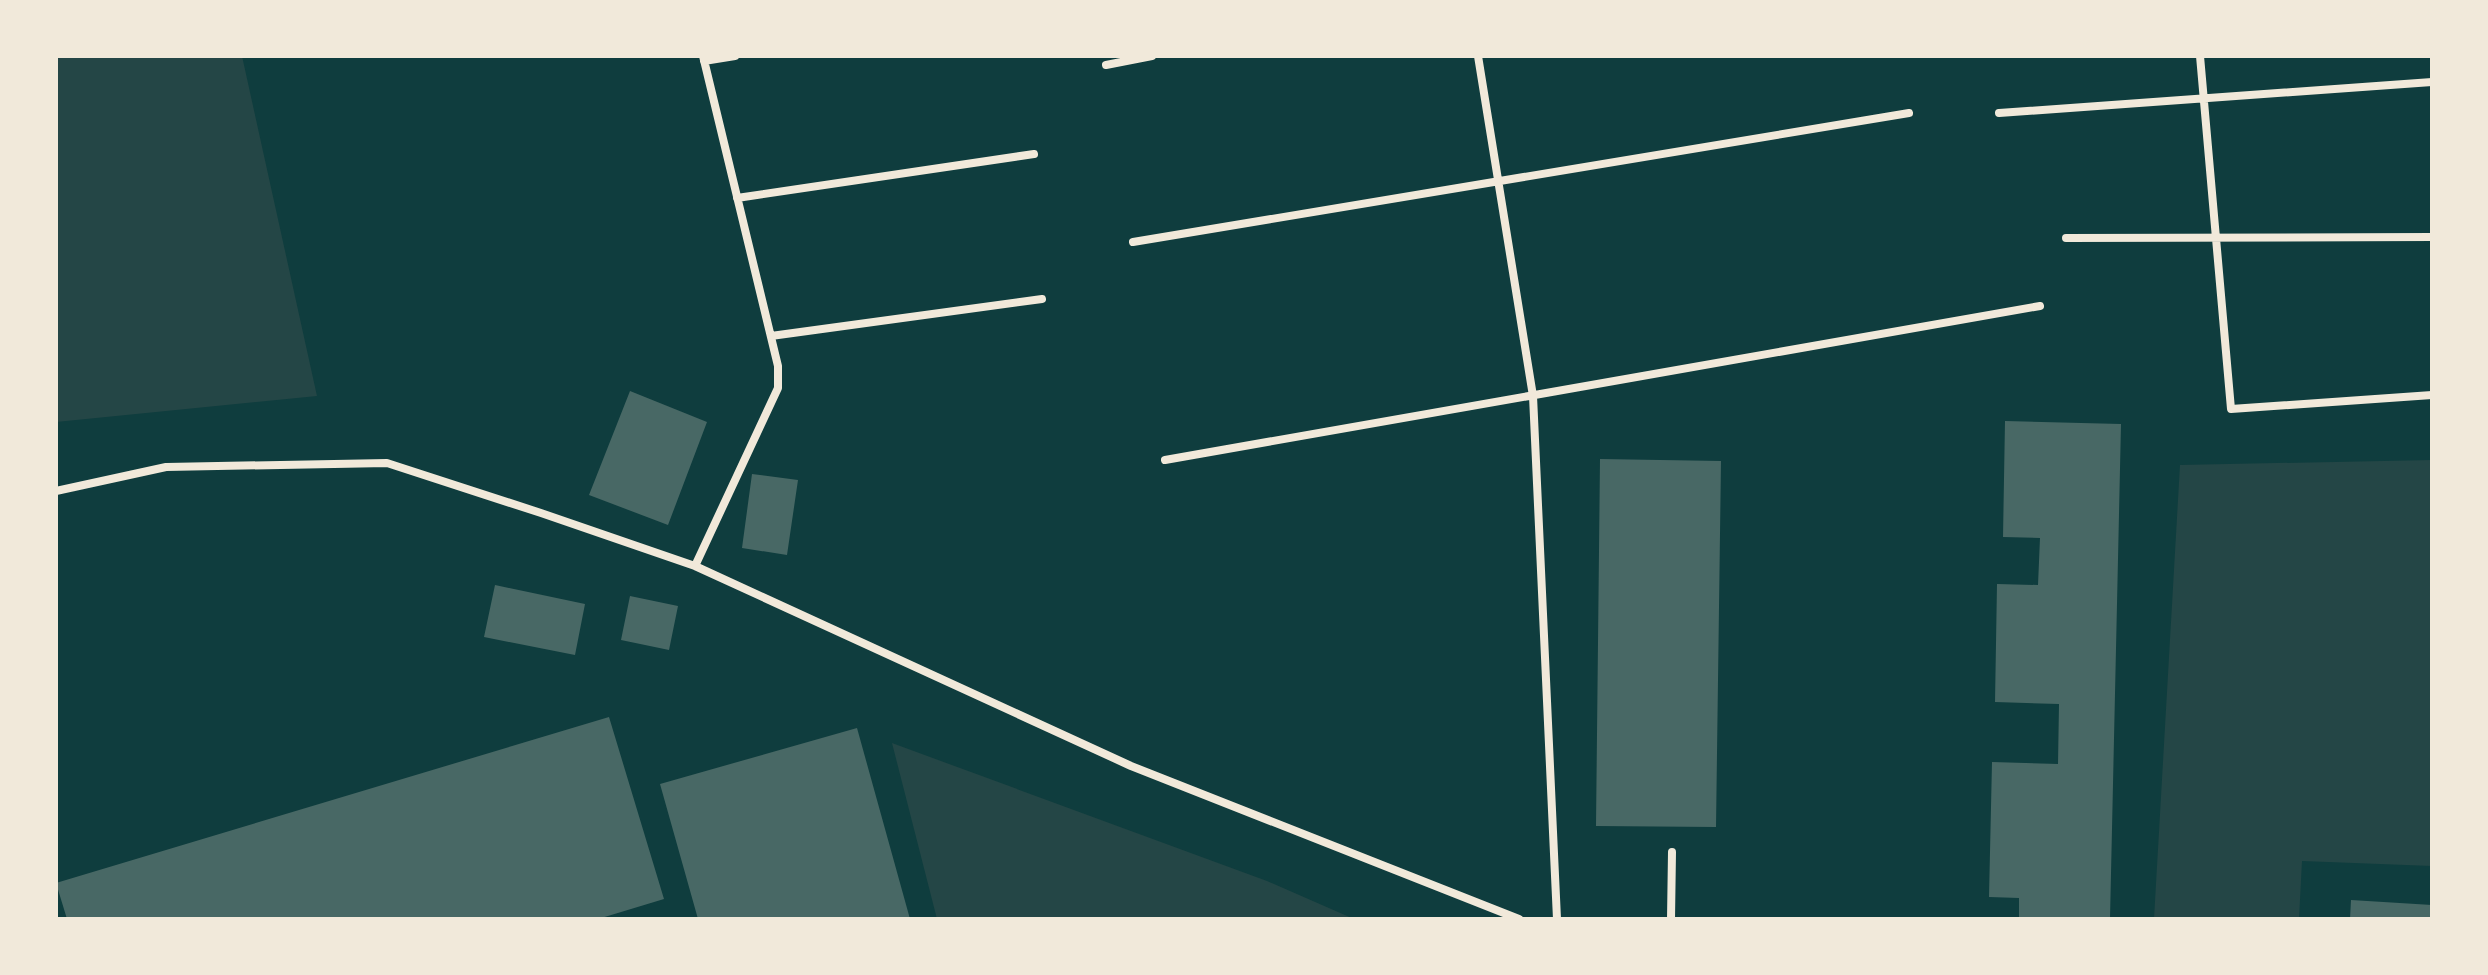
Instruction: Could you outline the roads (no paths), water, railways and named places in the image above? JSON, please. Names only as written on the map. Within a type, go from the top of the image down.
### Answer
[{"type":"street","points":[[695,566],[778,388],[778,366],[703,58],[735,56]]},
{"type":"street","points":[[1106,65],[1152,56]]},
{"type":"street","points":[[1478,56],[1533,396],[1557,919]]},
{"type":"street","points":[[2200,56],[2231,409],[2432,395]]},
{"type":"street","points":[[1999,113],[2432,82]]},
{"type":"street","points":[[1133,242],[1909,113]]},
{"type":"street","points":[[737,198],[1034,154]]},
{"type":"street","points":[[2066,238],[2432,237]]},
{"type":"street","points":[[771,336],[1042,299]]},
{"type":"street","points":[[1165,460],[2040,306]]},
{"type":"street","points":[[56,491],[166,467],[387,463],[695,566],[1131,766],[1519,919]]},
{"type":"street","points":[[1671,919],[1672,852]]}]
